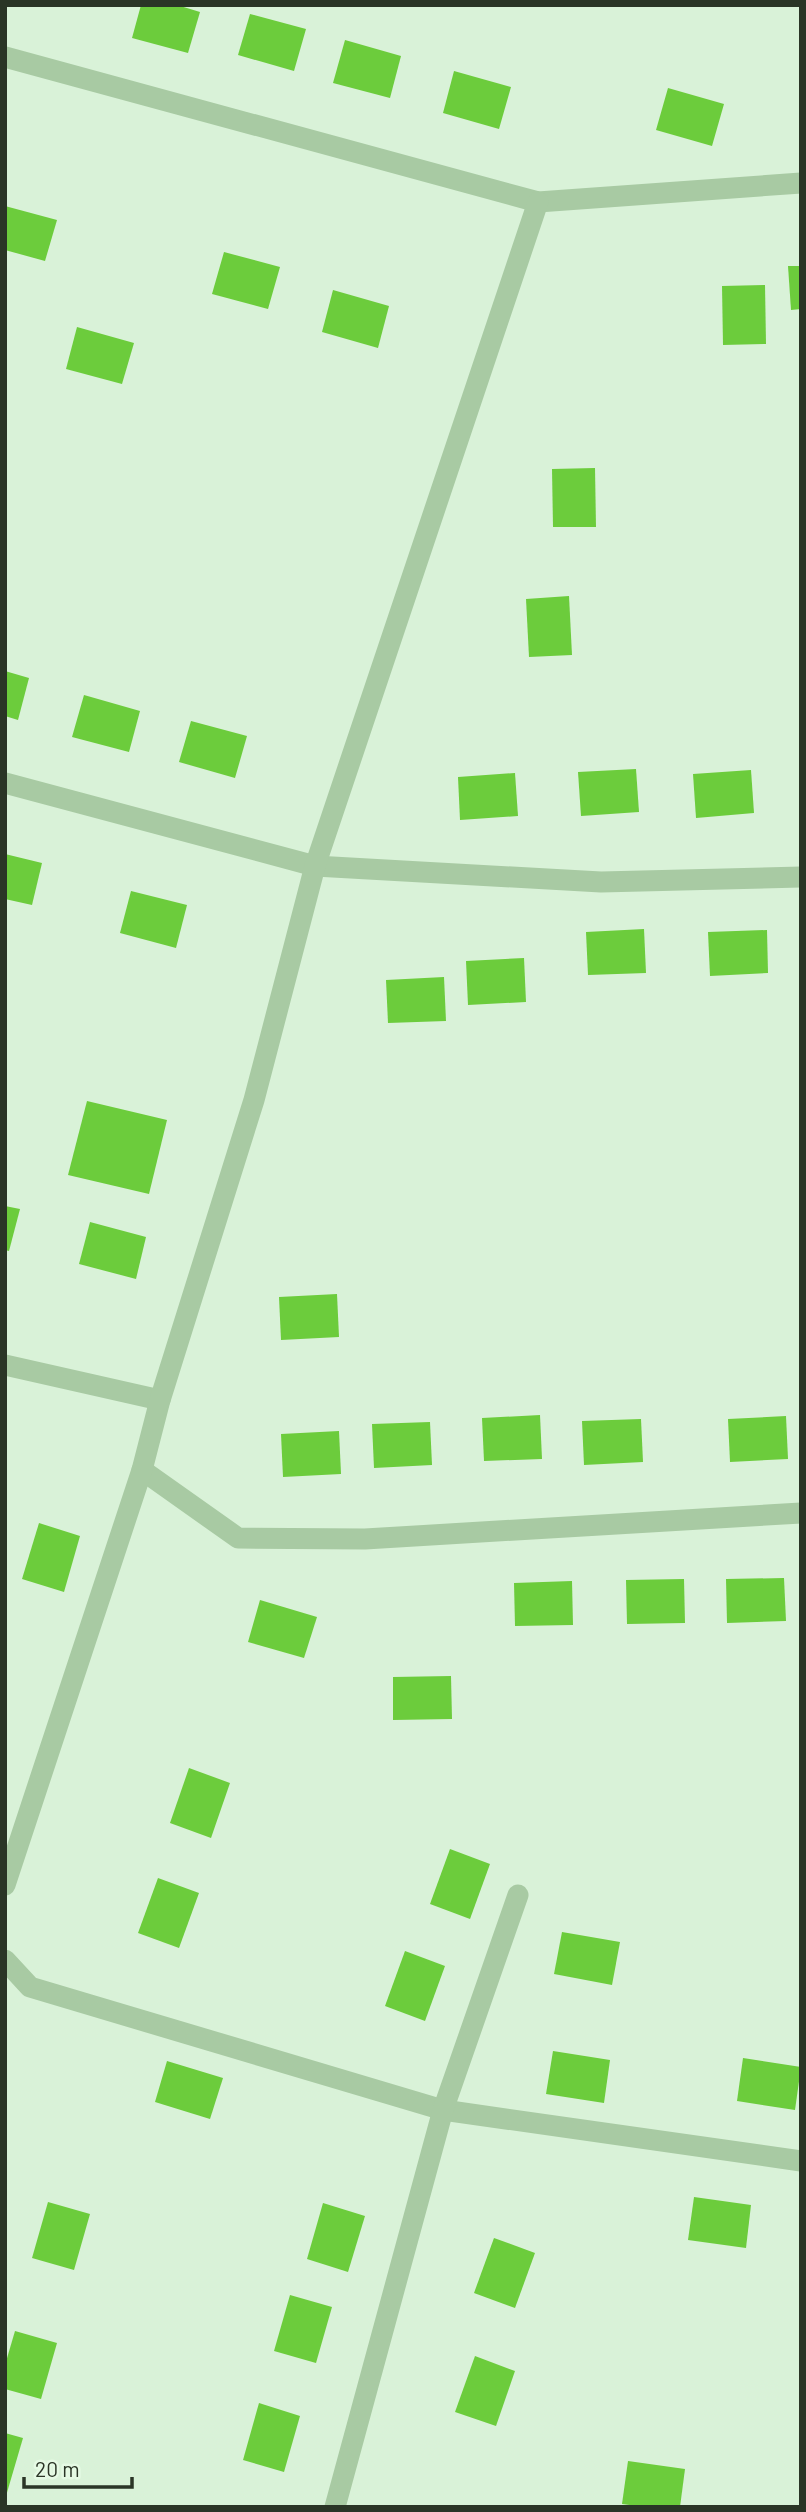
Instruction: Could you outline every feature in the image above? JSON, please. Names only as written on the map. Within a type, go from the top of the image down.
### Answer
[{"type":"street","points":[[5,57],[538,202],[801,183]]},
{"type":"street","points":[[5,1885],[142,1470],[160,1400],[254,1100],[315,866],[538,202]]},
{"type":"street","points":[[5,783],[315,866],[601,882],[801,877]]},
{"type":"street","points":[[5,1365],[160,1400]]},
{"type":"street","points":[[142,1470],[238,1538],[365,1539],[801,1513]]},
{"type":"street","points":[[335,2507],[443,2110],[518,1895]]},
{"type":"street","points":[[5,1960],[30,1987],[443,2110],[801,2161]]},
{"type":"building","points":[[141,5],[177,5],[200,12],[188,53],[132,38]]},
{"type":"building","points":[[250,14],[306,29],[294,71],[238,55]]},
{"type":"building","points":[[345,40],[401,56],[390,98],[333,83]]},
{"type":"building","points":[[454,71],[511,87],[499,129],[443,113]]},
{"type":"building","points":[[668,88],[724,104],[712,146],[656,130]]},
{"type":"building","points":[[5,206],[57,220],[45,261],[5,250]]},
{"type":"building","points":[[224,252],[280,267],[268,309],[212,294]]},
{"type":"building","points":[[788,266],[801,266],[801,309],[791,310]]},
{"type":"building","points":[[765,285],[766,344],[723,345],[722,286]]},
{"type":"building","points":[[333,290],[389,306],[378,348],[322,332]]},
{"type":"building","points":[[77,327],[134,343],[122,384],[66,369]]},
{"type":"building","points":[[595,468],[596,527],[553,527],[552,469]]},
{"type":"building","points":[[569,596],[572,655],[529,657],[526,599]]},
{"type":"building","points":[[5,671],[29,678],[18,720],[5,716]]},
{"type":"building","points":[[84,695],[140,711],[129,752],[72,737]]},
{"type":"building","points":[[191,721],[247,736],[235,778],[179,762]]},
{"type":"building","points":[[636,769],[639,812],[581,816],[578,772]]},
{"type":"building","points":[[751,770],[754,813],[696,818],[693,774]]},
{"type":"building","points":[[515,773],[518,816],[460,820],[458,777]]},
{"type":"building","points":[[5,854],[42,863],[32,905],[5,899]]},
{"type":"building","points":[[131,891],[187,905],[176,948],[120,933]]},
{"type":"building","points":[[644,929],[646,973],[588,975],[586,932]]},
{"type":"building","points":[[767,930],[768,973],[710,976],[708,932]]},
{"type":"building","points":[[524,958],[526,1002],[468,1005],[466,961]]},
{"type":"building","points":[[444,977],[446,1021],[388,1023],[386,980]]},
{"type":"building","points":[[87,1101],[167,1120],[149,1194],[68,1175]]},
{"type":"building","points":[[5,1206],[20,1209],[9,1251],[5,1250]]},
{"type":"building","points":[[90,1222],[146,1237],[136,1279],[79,1264]]},
{"type":"building","points":[[337,1294],[339,1337],[281,1340],[279,1297]]},
{"type":"building","points":[[540,1415],[542,1459],[484,1461],[482,1418]]},
{"type":"building","points":[[786,1416],[788,1459],[730,1462],[728,1419]]},
{"type":"building","points":[[641,1419],[643,1462],[584,1465],[582,1421]]},
{"type":"building","points":[[430,1422],[432,1465],[374,1468],[372,1424]]},
{"type":"building","points":[[339,1431],[341,1474],[283,1477],[281,1434]]},
{"type":"building","points":[[39,1523],[80,1536],[64,1592],[22,1579]]},
{"type":"building","points":[[784,1578],[786,1621],[727,1623],[726,1579]]},
{"type":"building","points":[[684,1579],[685,1623],[627,1624],[626,1580]]},
{"type":"building","points":[[572,1581],[573,1625],[515,1626],[514,1583]]},
{"type":"building","points":[[260,1600],[317,1617],[304,1658],[248,1642]]},
{"type":"building","points":[[451,1676],[452,1719],[393,1720],[393,1677]]},
{"type":"building","points":[[189,1768],[230,1783],[211,1838],[170,1823]]},
{"type":"building","points":[[450,1849],[490,1864],[470,1919],[430,1904]]},
{"type":"building","points":[[158,1878],[199,1893],[179,1948],[138,1933]]},
{"type":"building","points":[[562,1932],[620,1942],[612,1985],[554,1974]]},
{"type":"building","points":[[405,1951],[445,1966],[425,2021],[385,2006]]},
{"type":"building","points":[[553,2051],[610,2060],[604,2103],[546,2094]]},
{"type":"building","points":[[743,2058],[801,2067],[795,2110],[737,2101]]},
{"type":"building","points":[[167,2061],[223,2078],[210,2119],[155,2102]]},
{"type":"building","points":[[694,2197],[751,2205],[746,2248],[688,2240]]},
{"type":"building","points":[[48,2202],[90,2214],[74,2270],[32,2258]]},
{"type":"building","points":[[323,2203],[365,2216],[348,2272],[307,2259]]},
{"type":"building","points":[[494,2238],[535,2253],[515,2308],[474,2293]]},
{"type":"building","points":[[290,2295],[332,2307],[316,2363],[274,2351]]},
{"type":"building","points":[[15,2331],[57,2343],[41,2399],[5,2389],[5,2365]]},
{"type":"building","points":[[475,2356],[515,2371],[496,2426],[455,2412]]},
{"type":"building","points":[[259,2403],[300,2416],[284,2472],[243,2460]]},
{"type":"building","points":[[5,2433],[23,2438],[6,2496],[5,2496]]},
{"type":"building","points":[[628,2461],[685,2469],[680,2507],[622,2504]]}]
